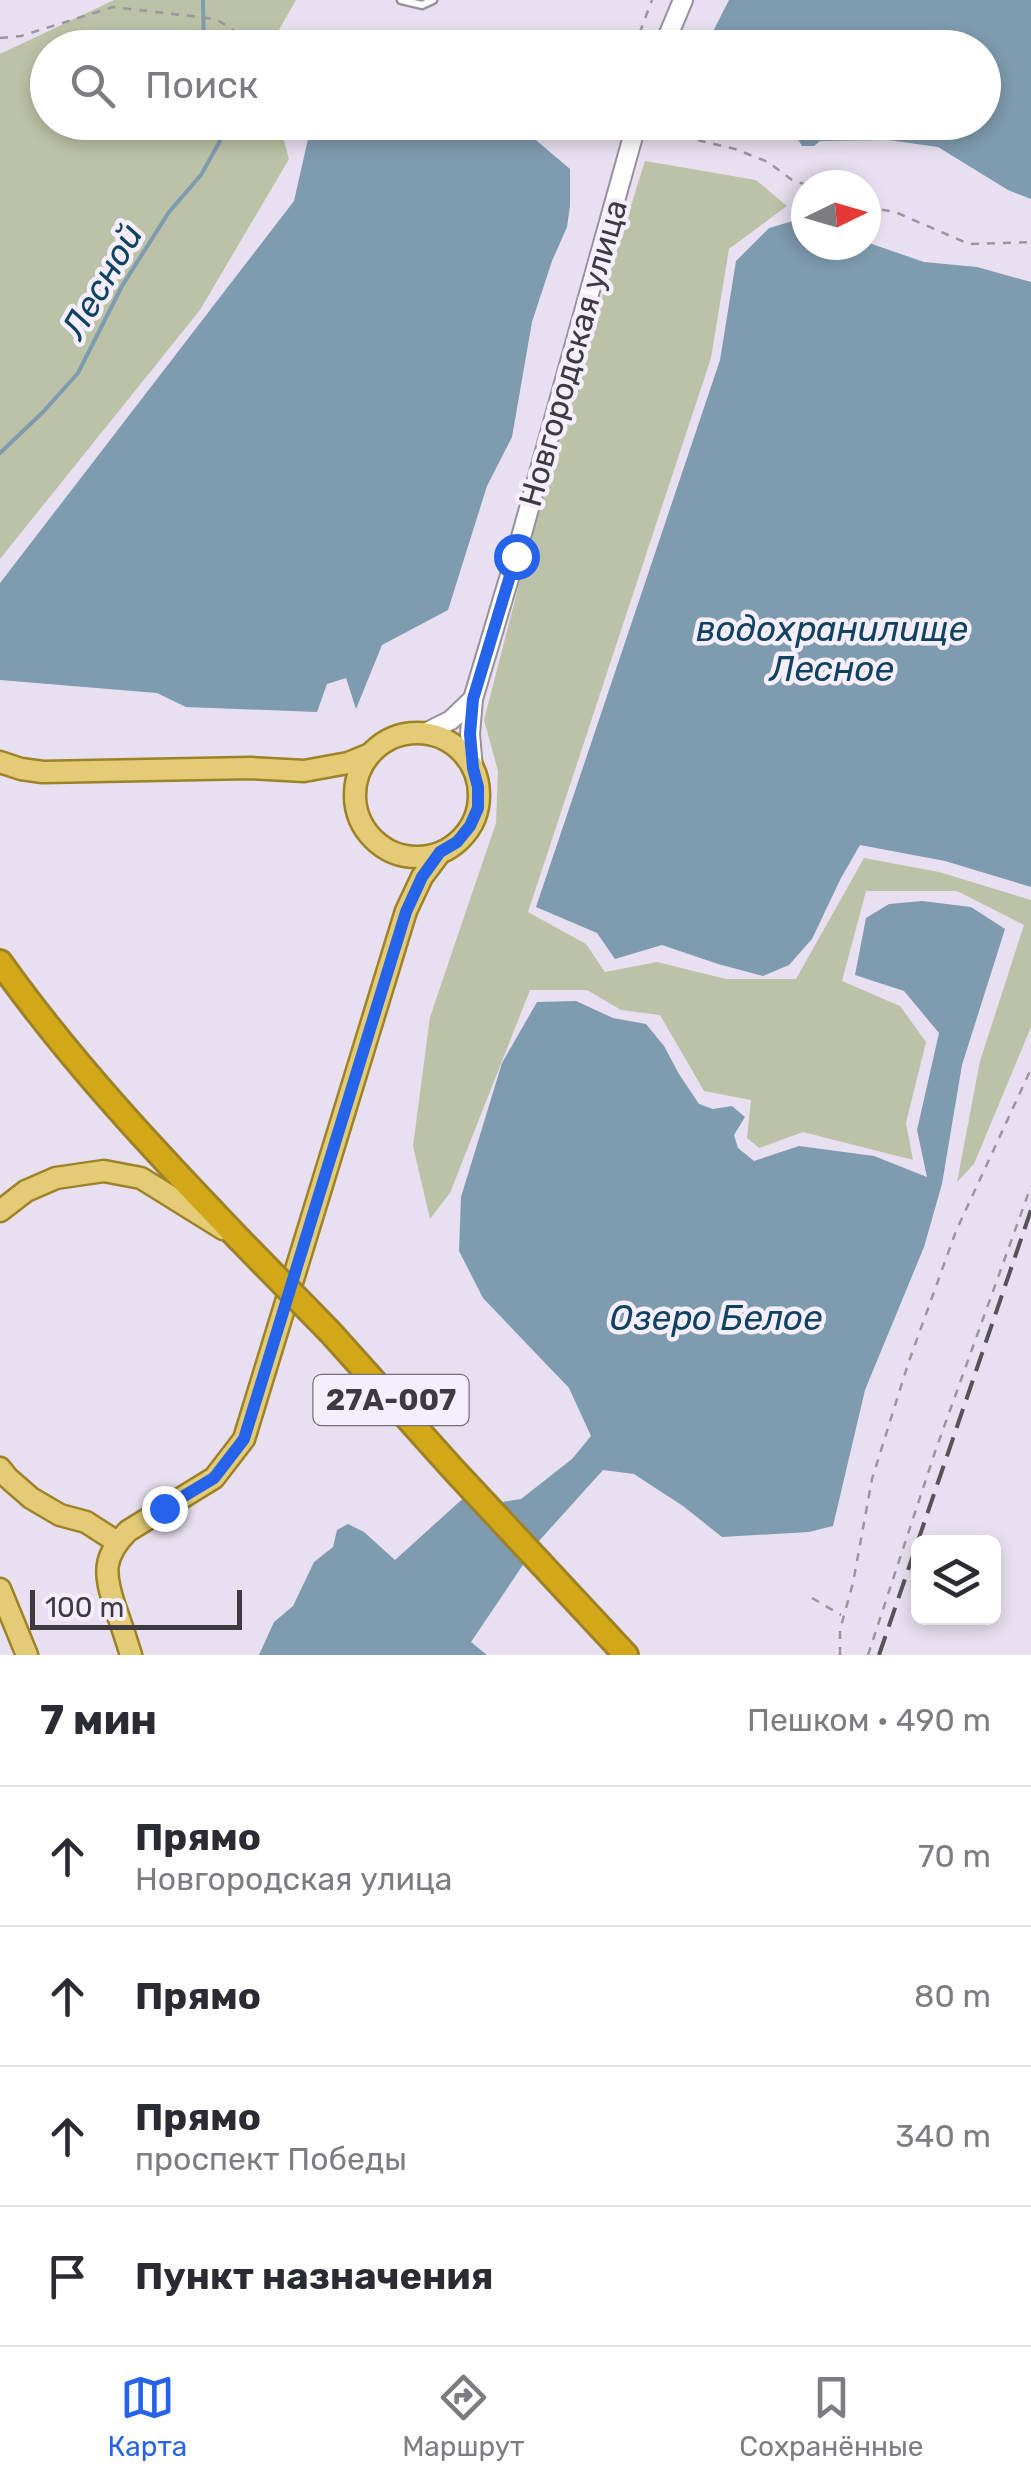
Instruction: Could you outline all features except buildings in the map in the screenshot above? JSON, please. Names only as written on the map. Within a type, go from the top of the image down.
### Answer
[{"type":"highway","name":"27А-007","points":[[0,962],[169,1166],[330,1332],[626,1655]]},
{"type":"main road","points":[[425,733],[445,739],[461,751],[473,768],[478,808],[457,842],[420,857],[381,846],[357,812],[355,792],[359,772],[370,754],[385,741],[404,734],[425,733]]},
{"type":"main road","points":[[0,762],[21,769],[60,772],[156,768],[304,771],[370,754]]},
{"type":"main road","points":[[131,1655],[106,1572],[109,1556],[128,1531],[214,1478],[244,1439],[406,912],[422,877],[440,852]]},
{"type":"main road","points":[[0,1212],[26,1190],[56,1178],[104,1171],[141,1178],[239,1239]]},
{"type":"main road","points":[[0,1468],[31,1498],[60,1515],[86,1522],[117,1542]]},
{"type":"main road","points":[[0,1589],[27,1655]]},
{"type":"street","points":[[669,30],[683,0]]},
{"type":"street","name":"Новгородская улица","points":[[473,768],[473,699],[632,140]]},
{"type":"street","points":[[425,733],[450,720],[473,699]]},
{"type":"lane","points":[[400,0],[422,5],[433,0]]},
{"type":"path","points":[[641,30],[652,0]]},
{"type":"path","points":[[39,30],[113,7],[192,14],[216,19],[234,30]]},
{"type":"path","points":[[0,38],[30,33]]},
{"type":"path","points":[[701,140],[768,162],[791,179]]},
{"type":"path","points":[[881,210],[968,244],[1031,242]]},
{"type":"path","points":[[840,1655],[840,1630],[872,1479],[908,1364],[956,1230],[1031,1069]]},
{"type":"path","points":[[868,1655],[936,1449],[1031,1186]]},
{"type":"path","points":[[812,1598],[844,1616]]},
{"type":"green space","points":[[114,0],[296,0],[279,30],[51,30]]},
{"type":"green space","points":[[30,40],[30,140],[284,140],[289,159],[200,310],[0,559],[0,54]]},
{"type":"green space","points":[[645,161],[756,180],[787,206],[729,249],[711,358],[528,912],[586,944],[605,972],[657,962],[726,979],[796,979],[864,858],[939,872],[1031,900],[1031,1027],[974,1164],[957,1182],[980,1061],[1024,925],[957,891],[866,891],[842,981],[900,1006],[926,1042],[906,1123],[913,1160],[803,1132],[759,1148],[747,1138],[751,1100],[704,1091],[660,1015],[621,1010],[587,990],[530,990],[450,1193],[430,1219],[413,1146],[430,1017],[496,823],[498,771],[484,720],[550,464]]},
{"type":"water","points":[[729,0],[1031,0],[1031,199],[1008,190],[938,147],[888,140],[1001,140],[1001,30],[714,30]]},
{"type":"water","points":[[308,140],[536,140],[570,169],[567,227],[532,322],[512,437],[487,486],[448,610],[382,645],[356,709],[346,678],[327,684],[317,712],[186,707],[157,693],[0,680],[0,583],[294,201]]},
{"type":"water","points":[[798,140],[888,140],[820,141],[814,146],[802,146]]},
{"type":"water","name":"водохранилище Лесное","points":[[791,222],[791,260],[881,260],[881,247],[924,262],[977,267],[1031,282],[1031,887],[945,861],[860,845],[812,939],[789,965],[763,976],[662,945],[615,959],[597,933],[536,907],[720,360],[736,261],[769,228]]},
{"type":"water","name":"Озеро Белое","points":[[922,901],[971,907],[1005,929],[962,1065],[942,1184],[924,1247],[865,1390],[833,1526],[809,1532],[722,1537],[634,1474],[603,1470],[530,1551],[471,1642],[487,1655],[259,1655],[274,1622],[293,1606],[314,1562],[333,1547],[337,1530],[348,1524],[364,1532],[395,1560],[468,1494],[482,1505],[521,1499],[572,1459],[591,1436],[569,1388],[483,1298],[459,1251],[461,1197],[502,1063],[537,1002],[576,1001],[613,1018],[646,1024],[699,1104],[713,1109],[732,1106],[745,1117],[734,1135],[738,1148],[754,1161],[799,1146],[874,1156],[927,1177],[917,1130],[939,1033],[904,991],[855,975],[866,918],[889,904]]},
{"type":"waterway","name":"Лесной","points":[[203,0],[204,30]]},
{"type":"waterway","name":"Лесной","points":[[0,453],[78,373],[122,286],[169,212],[201,175],[219,140]]},
{"type":"railway","points":[[879,1655],[1031,1210]]},
{"type":"route","points":[[164,1508],[214,1478],[244,1439],[406,912],[422,877],[440,852],[457,842],[470,826],[478,808],[470,734],[473,699],[516,556]]}]
